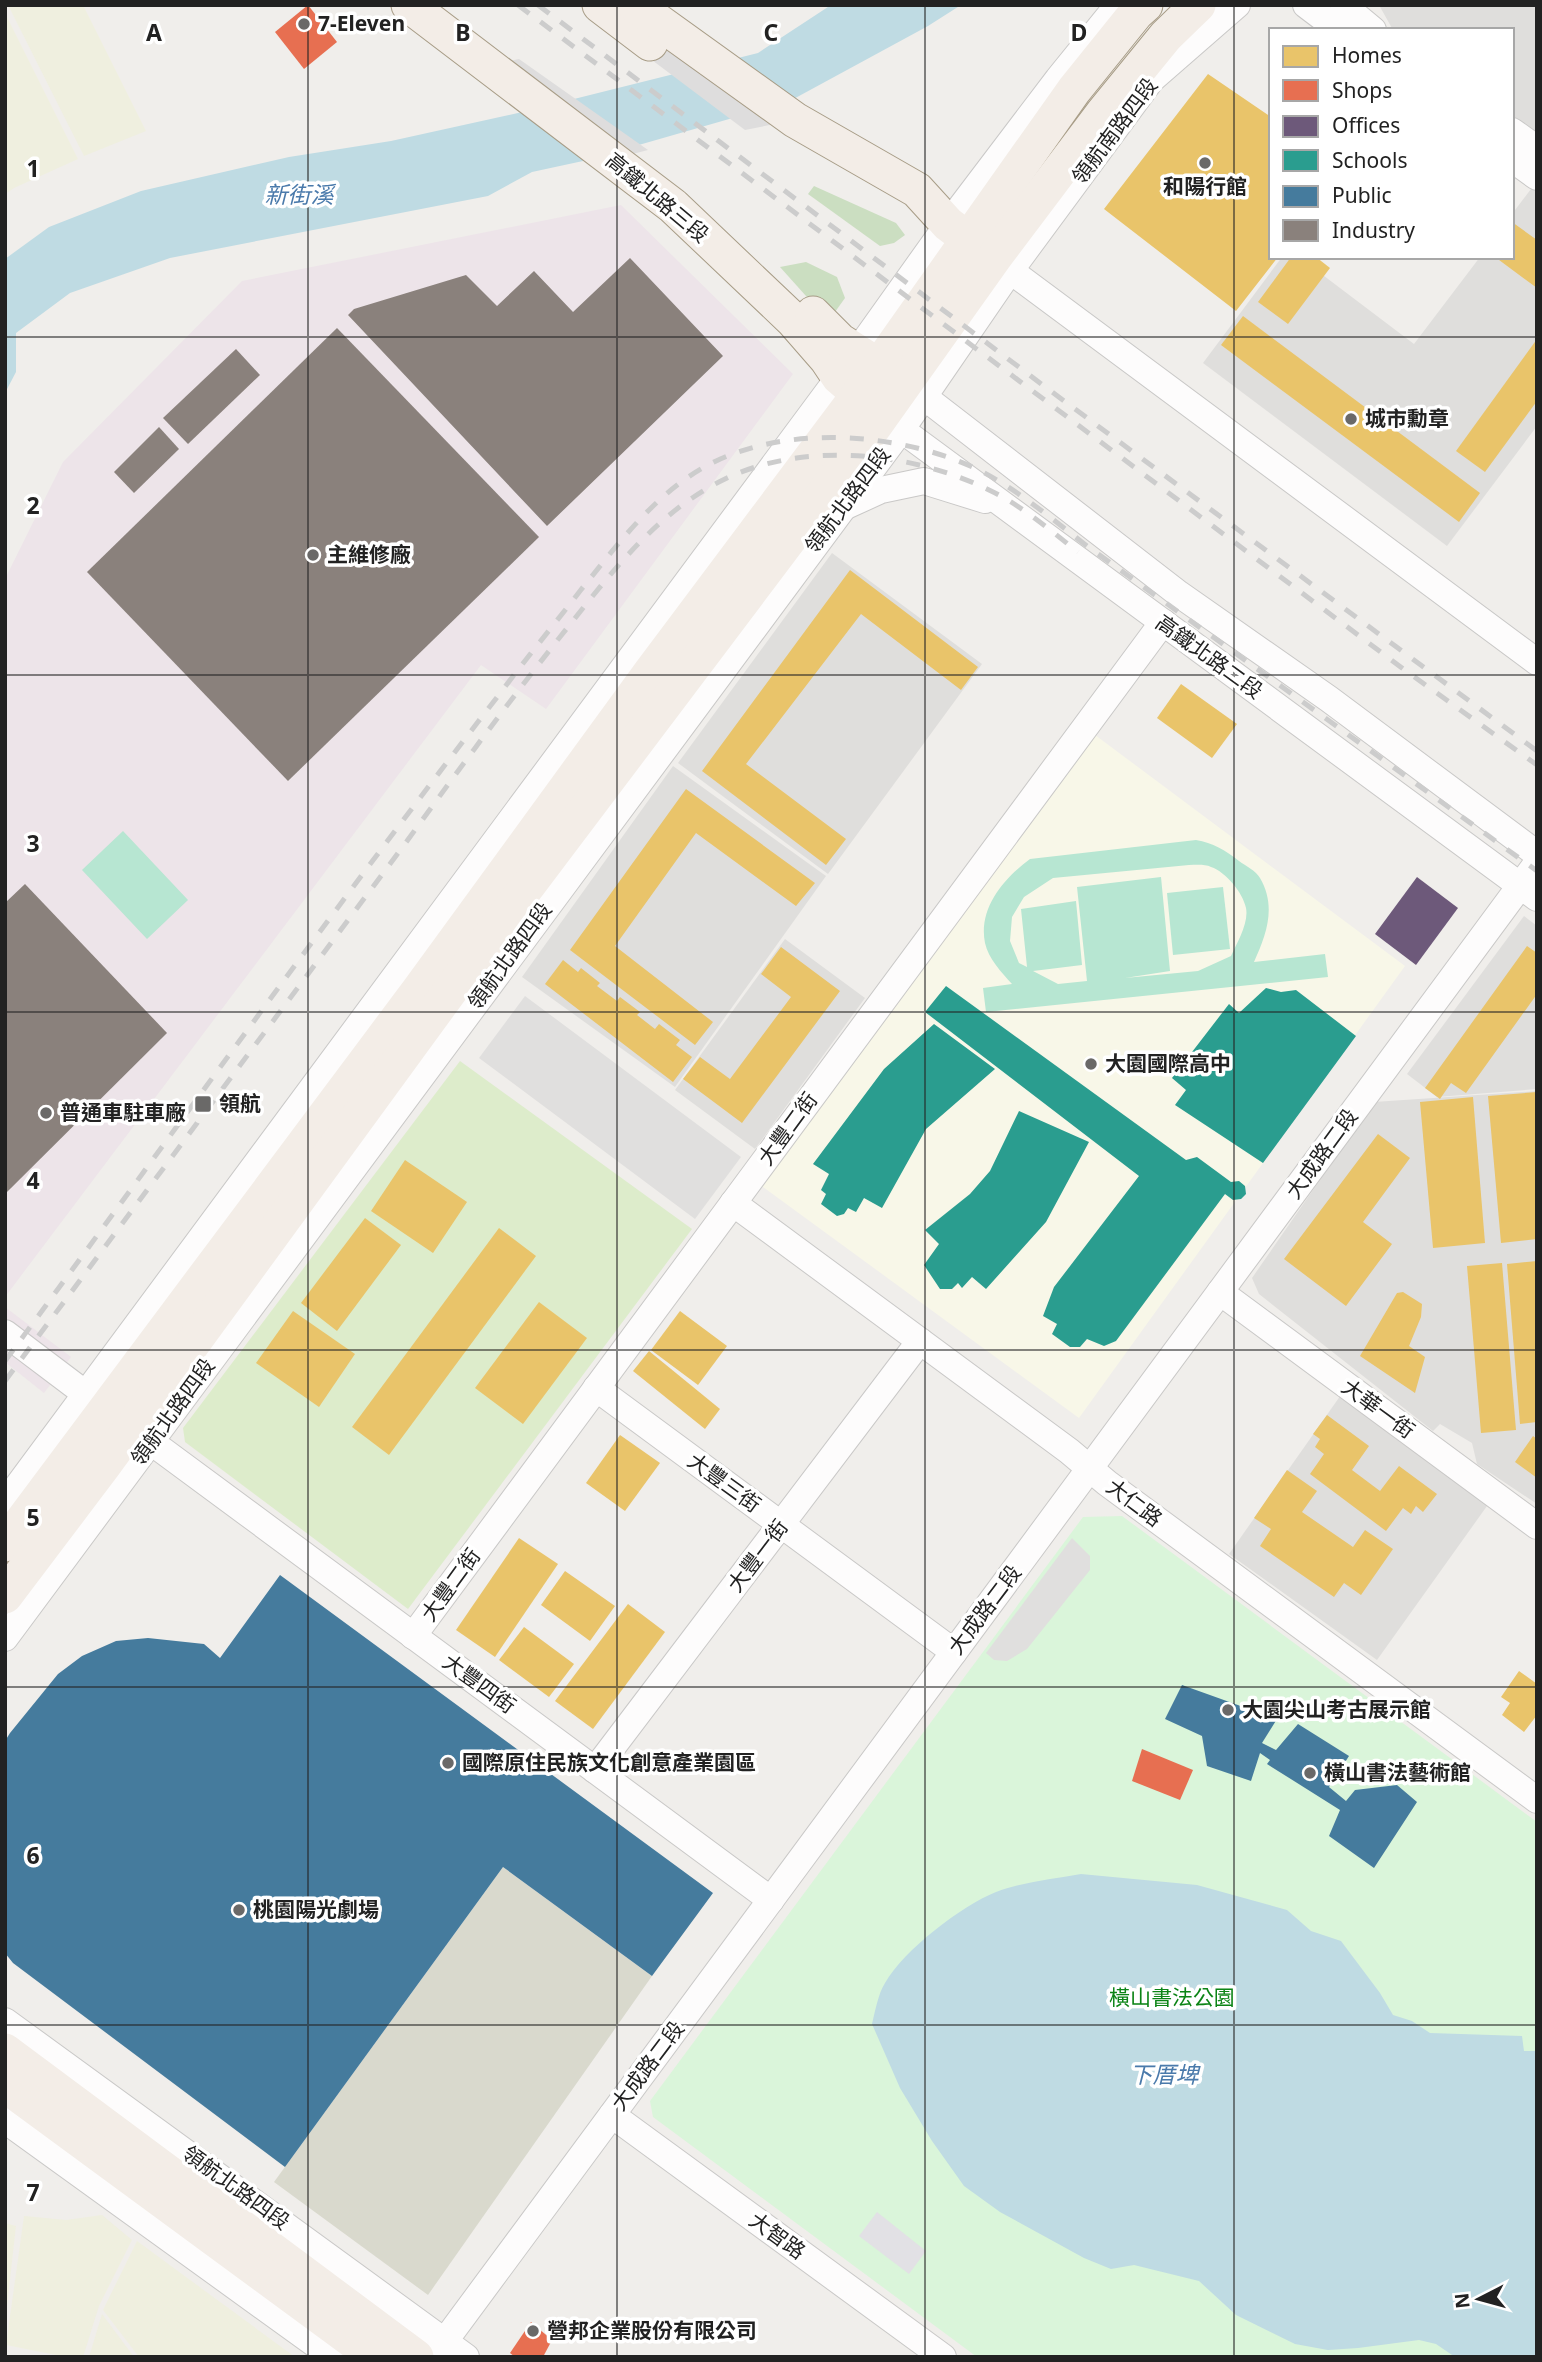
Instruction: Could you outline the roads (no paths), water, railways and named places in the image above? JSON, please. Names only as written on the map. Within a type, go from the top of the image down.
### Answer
[{"type":"main road","name":"高鐵北路三段","points":[[409,5],[498,63],[624,156],[793,320],[827,359],[881,389]]},
{"type":"main road","name":"高鐵北路三段","points":[[435,5],[498,63]]},
{"type":"main road","points":[[600,5],[647,16],[780,123],[897,206],[980,248],[1074,90],[1145,5]]},
{"type":"main road","name":"領航南路四段","points":[[980,248],[1112,103],[1166,36],[1198,5]]},
{"type":"main road","name":"領航北路四段","points":[[5,1544],[119,1418],[496,928],[980,248]]},
{"type":"main road","name":"領航北路四段","points":[[5,1596],[119,1418]]},
{"type":"main road","name":"領航北路四段","points":[[5,2050],[431,2352]]},
{"type":"main road","points":[[5,2085],[375,2357]]},
{"type":"street","points":[[1118,5],[1058,79],[980,248],[1537,662]]},
{"type":"street","name":"領航南路四段","points":[[980,248],[1151,80],[1237,5]]},
{"type":"street","points":[[1306,5],[1336,28]]},
{"type":"street","points":[[1343,5],[1371,28]]},
{"type":"street","points":[[1365,5],[1372,28]]},
{"type":"street","points":[[1514,132],[1537,149]]},
{"type":"street","points":[[1514,160],[1537,177]]},
{"type":"street","name":"領航北路四段","points":[[5,1638],[119,1418],[881,389],[980,248]]},
{"type":"street","name":"領航北路四段","points":[[5,1503],[119,1418],[841,508],[881,389]]},
{"type":"street","name":"高鐵北路二段","points":[[881,389],[1010,508],[1529,892]]},
{"type":"street","name":"高鐵北路二段","points":[[881,389],[1329,699],[1537,854]]},
{"type":"street","points":[[841,508],[881,490],[924,481],[1010,508]]},
{"type":"street","name":"大豐二街","points":[[413,1636],[1163,622]]},
{"type":"street","name":"大成路二段","points":[[431,2352],[612,2115],[1220,1292],[1529,892],[1537,863]]},
{"type":"street","name":"大仁路","points":[[733,1203],[1090,1468],[1118,1492],[1537,1800]]},
{"type":"street","name":"大華一街","points":[[1220,1292],[1537,1526]]},
{"type":"street","name":"大豐四街","points":[[5,1333],[771,1900]]},
{"type":"street","name":"大豐一街","points":[[595,1770],[920,1341]]},
{"type":"street","name":"大豐三街","points":[[596,1388],[954,1652]]},
{"type":"street","name":"領航北路四段","points":[[5,2021],[431,2352],[466,2357]]},
{"type":"street","name":"大智路","points":[[612,2115],[943,2357]]},
{"type":"street","points":[[5,2120],[332,2357]]},
{"type":"water","name":"新街溪","points":[[831,5],[961,5],[928,26],[788,102],[583,161],[532,172],[488,196],[170,258],[70,293],[16,333],[16,372],[5,393],[5,259],[49,227],[141,191],[289,157],[391,141],[518,113],[758,53]]},
{"type":"water","name":"下厝埤","points":[[1081,1874],[1197,1885],[1287,1910],[1311,1931],[1341,1941],[1393,2015],[1412,2021],[1430,2033],[1522,2036],[1524,2051],[1537,2051],[1537,2357],[1455,2357],[1436,2344],[1419,2340],[1328,2350],[1295,2344],[1236,2315],[1199,2281],[1134,2265],[1111,2269],[1084,2258],[1000,2212],[964,2186],[932,2141],[900,2088],[872,2024],[880,1992],[894,1970],[919,1943],[967,1907],[1006,1889]]},
{"type":"railway","points":[[518,5],[1402,668],[1537,765]]},
{"type":"railway","points":[[538,5],[1048,389],[1537,751]]},
{"type":"railway","points":[[5,1361],[373,861],[518,669],[609,555],[640,519],[674,487],[714,462],[745,450],[777,442],[847,438],[916,448],[949,457],[979,470],[1048,515],[1087,546],[1537,871]]},
{"type":"railway","points":[[5,1381],[521,687],[615,569],[655,527],[677,509],[727,478],[758,466],[790,459],[859,456],[927,467],[989,490],[1024,510],[1078,552]]},
{"type":"place","name":"7-Eleven","points":[[304,24]]},
{"type":"place","name":"和陽行館","points":[[1205,163]]},
{"type":"place","name":"城市勳章","points":[[1351,419]]},
{"type":"place","name":"主維修廠","points":[[313,555]]},
{"type":"place","name":"大園國際高中","points":[[1091,1064]]},
{"type":"place","name":"領航","points":[[203,1104]]},
{"type":"place","name":"普通車駐車廠","points":[[46,1113]]},
{"type":"place","name":"大園尖山考古展示館","points":[[1228,1710]]},
{"type":"place","name":"國際原住民族文化創意產業園區","points":[[448,1763]]},
{"type":"place","name":"橫山書法藝術館","points":[[1310,1773]]},
{"type":"place","name":"桃園陽光劇場","points":[[239,1910]]},
{"type":"place","name":"營邦企業股份有限公司","points":[[533,2331]]},
{"type":"park label","name":"橫山書法公園","points":[[1172,1998]]}]
